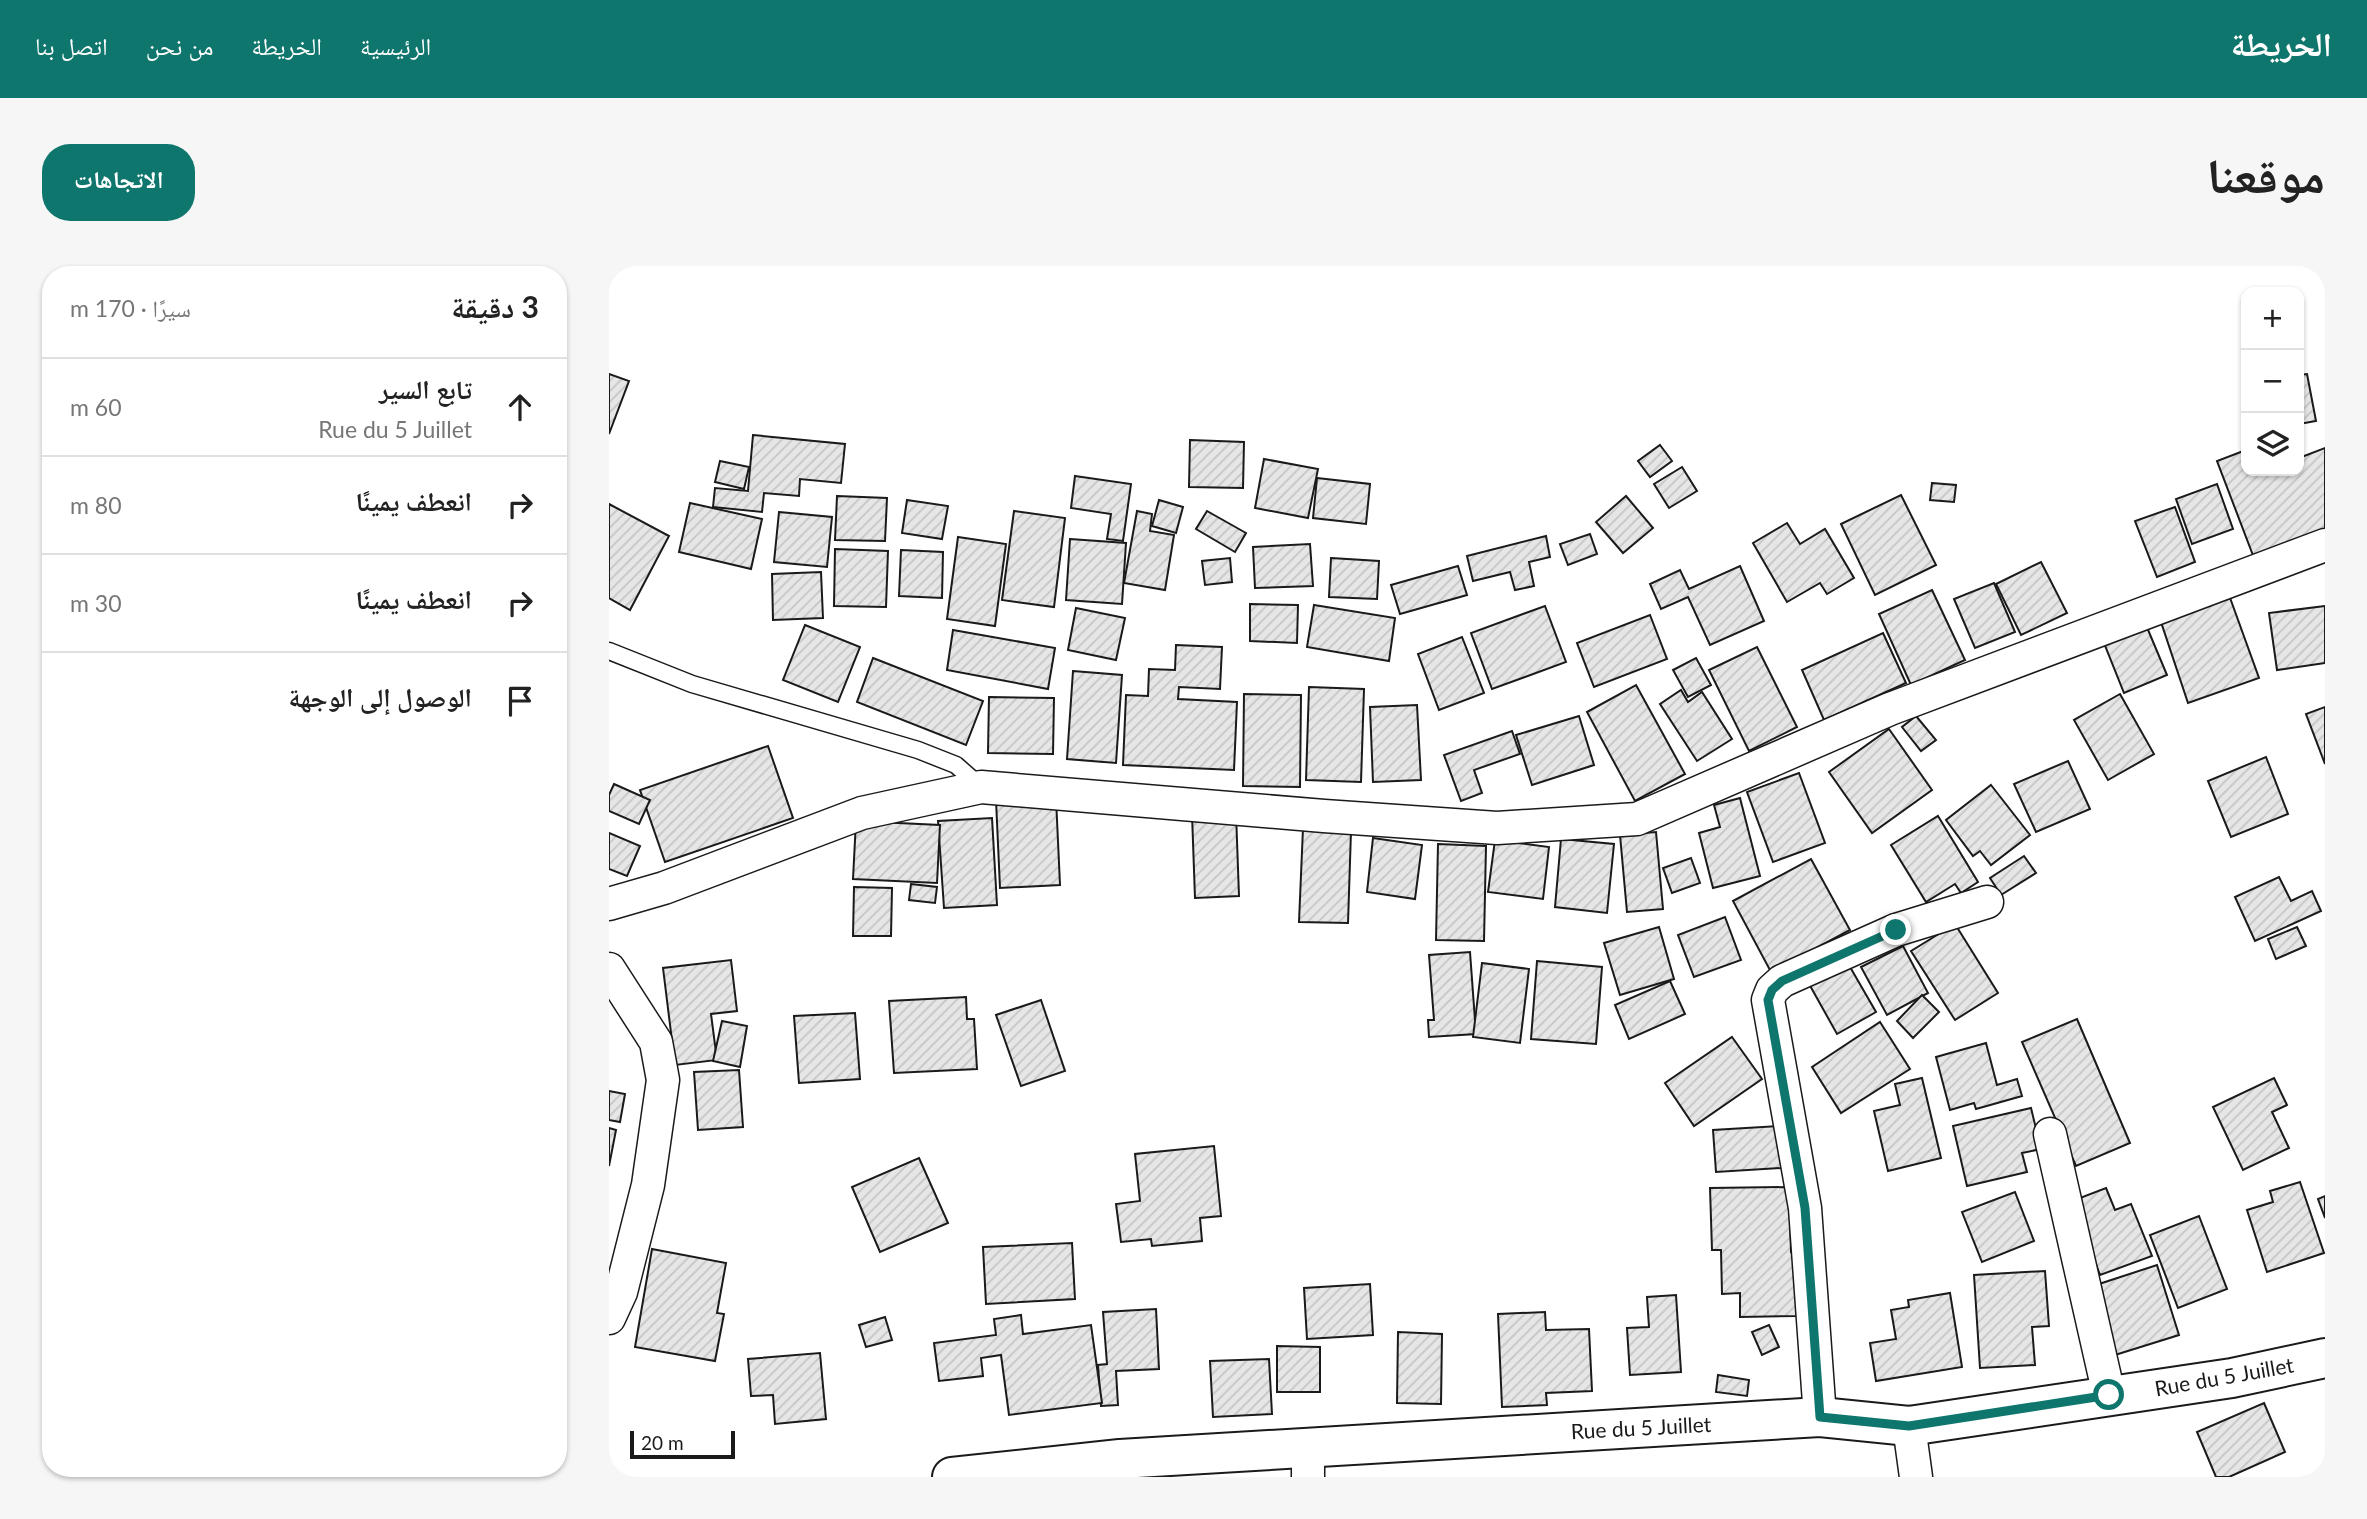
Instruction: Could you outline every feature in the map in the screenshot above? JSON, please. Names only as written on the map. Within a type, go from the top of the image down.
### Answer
[{"type":"street","points":[[609,905],[664,888],[862,813],[981,787],[1497,828],[1637,819],[1890,709],[2325,545]]},
{"type":"street","points":[[1820,1417],[1805,1208],[1768,1000],[1772,990],[1782,981],[1871,941],[1896,930],[1987,902]]},
{"type":"street","points":[[609,969],[656,1042],[663,1080],[648,1185],[621,1292],[609,1318]]},
{"type":"street","points":[[2050,1134],[2109,1395]]},
{"type":"street","name":"Rue du 5 Juillet","points":[[952,1477],[1120,1459],[1308,1462],[1820,1417],[1909,1426],[2232,1378],[2325,1358]]},
{"type":"street","points":[[1909,1426],[1916,1477]]},
{"type":"lane","points":[[609,651],[692,684],[918,750],[956,765],[981,787]]},
{"type":"building","points":[[609,374],[629,381],[609,434]]},
{"type":"building","points":[[2304,374],[2307,374],[2316,421],[2304,423],[2304,413]]},
{"type":"building","points":[[753,435],[845,444],[841,483],[800,479],[799,496],[764,493],[762,512],[713,507],[715,488],[748,491]]},
{"type":"building","points":[[1190,440],[1244,442],[1243,488],[1189,487]]},
{"type":"building","points":[[1660,445],[1672,461],[1650,477],[1638,461]]},
{"type":"building","points":[[2325,448],[2325,531],[2254,558],[2217,461],[2241,452],[2241,476],[2304,476],[2304,456]]},
{"type":"building","points":[[1264,459],[1318,469],[1308,518],[1255,508]]},
{"type":"building","points":[[720,461],[749,467],[744,489],[715,482]]},
{"type":"building","points":[[1682,467],[1697,491],[1669,508],[1654,484]]},
{"type":"building","points":[[1075,476],[1131,484],[1123,541],[1107,539],[1111,514],[1071,508]]},
{"type":"building","points":[[1317,478],[1370,484],[1366,524],[1313,518]]},
{"type":"building","points":[[1932,483],[1956,485],[1954,502],[1930,500]]},
{"type":"building","points":[[2217,484],[2233,529],[2192,544],[2176,499]]},
{"type":"building","points":[[1901,495],[1936,565],[1875,595],[1841,524]]},
{"type":"building","points":[[837,496],[887,498],[885,541],[835,540]]},
{"type":"building","points":[[1626,496],[1653,528],[1623,553],[1596,522]]},
{"type":"building","points":[[907,500],[948,506],[942,539],[902,533]]},
{"type":"building","points":[[1159,500],[1183,507],[1176,533],[1152,526]]},
{"type":"building","points":[[690,503],[762,519],[751,569],[679,552]]},
{"type":"building","points":[[609,504],[669,536],[630,610],[609,598]]},
{"type":"building","points":[[2175,507],[2195,562],[2157,577],[2135,521]]},
{"type":"building","points":[[1014,511],[1065,518],[1054,607],[1002,600]]},
{"type":"building","points":[[1137,511],[1152,514],[1150,531],[1174,535],[1165,590],[1124,583]]},
{"type":"building","points":[[1207,511],[1246,533],[1235,552],[1196,529]]},
{"type":"building","points":[[779,512],[832,517],[827,567],[774,562]]},
{"type":"building","points":[[1787,523],[1800,544],[1825,529],[1854,578],[1827,594],[1820,583],[1787,602],[1753,543]]},
{"type":"building","points":[[1590,534],[1597,554],[1568,565],[1560,544]]},
{"type":"building","points":[[1546,536],[1550,557],[1529,562],[1534,586],[1515,590],[1510,572],[1473,581],[1467,556]]},
{"type":"building","points":[[958,537],[1006,544],[995,626],[947,619]]},
{"type":"building","points":[[1070,539],[1126,543],[1122,604],[1066,600]]},
{"type":"building","points":[[1310,544],[1313,586],[1255,588],[1253,547]]},
{"type":"building","points":[[835,549],[888,551],[886,607],[834,606]]},
{"type":"building","points":[[901,550],[943,552],[942,598],[899,596]]},
{"type":"building","points":[[1230,558],[1232,582],[1205,585],[1202,561]]},
{"type":"building","points":[[1331,558],[1379,561],[1377,599],[1329,597]]},
{"type":"building","points":[[2041,562],[2067,613],[2021,635],[1996,584]]},
{"type":"building","points":[[1458,566],[1467,595],[1400,614],[1391,585]]},
{"type":"building","points":[[1740,566],[1764,621],[1710,645],[1688,597],[1661,609],[1650,584],[1680,570],[1689,589]]},
{"type":"building","points":[[821,572],[823,618],[773,620],[772,574]]},
{"type":"building","points":[[1994,583],[2015,632],[1975,648],[1954,599]]},
{"type":"building","points":[[1932,590],[1965,660],[1911,685],[1879,614]]},
{"type":"building","points":[[2229,595],[2259,678],[2188,703],[2160,619]]},
{"type":"building","points":[[1250,604],[1298,605],[1297,643],[1250,641]]},
{"type":"building","points":[[1314,605],[1395,618],[1389,661],[1307,647]]},
{"type":"building","points":[[1545,606],[1566,662],[1492,689],[1471,633]]},
{"type":"building","points":[[2325,606],[2325,663],[2277,670],[2269,613]]},
{"type":"building","points":[[1076,608],[1125,618],[1116,660],[1068,650]]},
{"type":"building","points":[[1650,615],[1667,659],[1594,687],[1577,643]]},
{"type":"building","points":[[805,625],[860,647],[838,702],[783,680]]},
{"type":"building","points":[[2146,625],[2167,675],[2124,693],[2104,643]]},
{"type":"building","points":[[953,630],[1055,648],[1048,689],[947,670]]},
{"type":"building","points":[[1883,633],[1906,683],[1824,720],[1802,670]]},
{"type":"building","points":[[1462,637],[1484,693],[1439,710],[1418,654]]},
{"type":"building","points":[[1176,645],[1222,647],[1220,689],[1179,687],[1178,699],[1237,702],[1234,770],[1123,765],[1126,695],[1148,696],[1149,669],[1175,670]]},
{"type":"building","points":[[1757,647],[1797,727],[1749,751],[1709,670]]},
{"type":"building","points":[[873,658],[983,701],[966,745],[857,702]]},
{"type":"building","points":[[1696,658],[1711,685],[1688,697],[1673,670]]},
{"type":"building","points":[[1073,671],[1122,675],[1116,763],[1067,759]]},
{"type":"building","points":[[1636,685],[1685,774],[1635,801],[1587,712]]},
{"type":"building","points":[[1309,687],[1364,689],[1361,782],[1306,780]]},
{"type":"building","points":[[1681,690],[1688,702],[1702,692],[1732,739],[1697,761],[1660,704]]},
{"type":"building","points":[[1244,694],[1301,695],[1300,787],[1243,786]]},
{"type":"building","points":[[2120,694],[2154,754],[2108,780],[2074,720]]},
{"type":"building","points":[[989,697],[1054,698],[1053,754],[988,753]]},
{"type":"building","points":[[1417,705],[1421,780],[1373,782],[1370,707]]},
{"type":"building","points":[[2325,707],[2325,764],[2306,714]]},
{"type":"building","points":[[1579,716],[1594,765],[1532,785],[1516,735]]},
{"type":"building","points":[[1916,716],[1936,740],[1921,751],[1902,727]]},
{"type":"building","points":[[1889,729],[1932,790],[1872,833],[1829,772]]},
{"type":"building","points":[[1512,731],[1520,754],[1474,770],[1482,793],[1461,801],[1444,755]]},
{"type":"building","points":[[768,746],[793,818],[665,862],[640,790]]},
{"type":"building","points":[[2266,757],[2288,814],[2231,837],[2208,781]]},
{"type":"building","points":[[2068,761],[2090,809],[2036,832],[2014,784]]},
{"type":"building","points":[[1799,773],[1825,843],[1773,862],[1747,792]]},
{"type":"building","points":[[614,784],[650,800],[639,824],[609,811],[609,795]]},
{"type":"building","points":[[1991,785],[2030,835],[1991,865],[1980,851],[1973,856],[1946,820]]},
{"type":"building","points":[[1056,798],[1060,885],[1000,888],[996,800]]},
{"type":"building","points":[[1740,798],[1760,876],[1713,888],[1699,833],[1720,827],[1714,805]]},
{"type":"building","points":[[1236,813],[1239,896],[1195,898],[1192,814]]},
{"type":"building","points":[[1938,816],[1978,882],[1961,893],[1955,884],[1926,902],[1891,845]]},
{"type":"building","points":[[992,818],[997,905],[944,908],[938,821]]},
{"type":"building","points":[[856,821],[940,825],[937,883],[853,879]]},
{"type":"building","points":[[1303,828],[1351,831],[1348,923],[1299,922]]},
{"type":"building","points":[[1656,832],[1663,909],[1627,912],[1620,835]]},
{"type":"building","points":[[609,833],[640,846],[627,876],[609,869]]},
{"type":"building","points":[[1373,838],[1422,845],[1415,899],[1367,892]]},
{"type":"building","points":[[1561,839],[1614,844],[1607,913],[1555,907]]},
{"type":"building","points":[[1495,840],[1549,847],[1543,899],[1488,892]]},
{"type":"building","points":[[1438,844],[1486,846],[1484,941],[1436,940]]},
{"type":"building","points":[[2024,856],[2036,873],[2001,895],[1990,878]]},
{"type":"building","points":[[1691,858],[1700,883],[1672,893],[1663,868]]},
{"type":"building","points":[[1811,859],[1850,930],[1771,972],[1733,901]]},
{"type":"building","points":[[2279,877],[2291,901],[2312,891],[2321,911],[2255,941],[2235,897]]},
{"type":"building","points":[[911,884],[937,887],[935,903],[909,900]]},
{"type":"building","points":[[854,887],[892,888],[891,936],[853,936]]},
{"type":"building","points":[[1725,917],[1741,960],[1694,977],[1678,935]]},
{"type":"building","points":[[1955,924],[1998,993],[1955,1020],[1911,951]]},
{"type":"building","points":[[1659,927],[1674,979],[1620,995],[1604,943]]},
{"type":"building","points":[[2297,927],[2306,946],[2276,959],[2268,939]]},
{"type":"building","points":[[1903,946],[1928,993],[1887,1015],[1861,967]]},
{"type":"building","points":[[1470,952],[1476,1034],[1429,1037],[1428,1020],[1434,1020],[1429,955]]},
{"type":"building","points":[[731,960],[737,1011],[711,1014],[717,1060],[675,1065],[663,968]]},
{"type":"building","points":[[1846,960],[1876,1012],[1837,1034],[1808,982]]},
{"type":"building","points":[[1537,961],[1602,967],[1596,1044],[1531,1039]]},
{"type":"building","points":[[1482,963],[1529,969],[1520,1043],[1473,1037]]},
{"type":"building","points":[[1670,981],[1685,1014],[1629,1039],[1615,1005]]},
{"type":"building","points":[[1922,995],[1939,1012],[1913,1038],[1897,1021]]},
{"type":"building","points":[[966,997],[967,1019],[974,1019],[977,1069],[894,1073],[889,1001]]},
{"type":"building","points":[[1041,1000],[1065,1071],[1021,1086],[996,1015]]},
{"type":"building","points":[[855,1013],[860,1079],[799,1083],[794,1016]]},
{"type":"building","points":[[2077,1019],[2130,1143],[2076,1166],[2022,1042]]},
{"type":"building","points":[[722,1021],[747,1026],[740,1067],[713,1061]]},
{"type":"building","points":[[1880,1022],[1910,1069],[1841,1113],[1812,1067]]},
{"type":"building","points":[[1732,1037],[1762,1079],[1694,1126],[1665,1083]]},
{"type":"building","points":[[1986,1043],[1997,1085],[2017,1079],[2022,1096],[1976,1109],[1974,1103],[1950,1110],[1936,1057]]},
{"type":"building","points":[[739,1070],[743,1127],[698,1130],[694,1072]]},
{"type":"building","points":[[1922,1078],[1941,1158],[1888,1171],[1874,1111],[1900,1105],[1895,1084]]},
{"type":"building","points":[[2274,1078],[2287,1105],[2272,1112],[2289,1148],[2243,1170],[2213,1107]]},
{"type":"building","points":[[609,1091],[625,1094],[620,1122],[609,1120]]},
{"type":"building","points":[[2031,1108],[2041,1149],[2022,1153],[2027,1172],[1967,1186],[1953,1126]]},
{"type":"building","points":[[1779,1126],[1782,1168],[1716,1172],[1713,1130]]},
{"type":"building","points":[[609,1128],[616,1130],[609,1166]]},
{"type":"building","points":[[1214,1146],[1221,1216],[1200,1218],[1202,1241],[1152,1246],[1151,1239],[1121,1242],[1116,1204],[1140,1201],[1135,1154]]},
{"type":"building","points":[[919,1158],[948,1223],[880,1252],[852,1187]]},
{"type":"building","points":[[2300,1182],[2324,1253],[2267,1272],[2247,1210],[2273,1202],[2270,1191]]},
{"type":"building","points":[[1789,1187],[1797,1316],[1740,1317],[1740,1293],[1722,1294],[1721,1250],[1712,1250],[1710,1188]]},
{"type":"building","points":[[2106,1188],[2115,1210],[2131,1204],[2152,1256],[2100,1275],[2072,1201]]},
{"type":"building","points":[[2015,1192],[2034,1241],[1982,1262],[1962,1212]]},
{"type":"building","points":[[2325,1196],[2325,1218],[2318,1199]]},
{"type":"building","points":[[2199,1216],[2227,1289],[2178,1308],[2150,1235]]},
{"type":"building","points":[[1072,1243],[1075,1299],[986,1304],[983,1247]]},
{"type":"building","points":[[652,1249],[726,1263],[717,1313],[724,1314],[715,1361],[635,1347]]},
{"type":"building","points":[[2157,1265],[2179,1335],[2115,1355],[2093,1286]]},
{"type":"building","points":[[2045,1271],[2049,1326],[2032,1327],[2035,1365],[1980,1368],[1974,1275]]},
{"type":"building","points":[[1370,1284],[1373,1335],[1307,1339],[1304,1288]]},
{"type":"building","points":[[1950,1293],[1962,1367],[1876,1381],[1870,1343],[1896,1339],[1891,1310],[1909,1307],[1908,1300]]},
{"type":"building","points":[[1676,1295],[1681,1372],[1630,1375],[1627,1328],[1649,1327],[1647,1297]]},
{"type":"building","points":[[1156,1309],[1159,1369],[1116,1371],[1118,1405],[1101,1406],[1098,1365],[1107,1364],[1103,1312]]},
{"type":"building","points":[[1545,1312],[1546,1330],[1589,1329],[1592,1391],[1546,1393],[1547,1405],[1502,1407],[1498,1314]]},
{"type":"building","points":[[1021,1315],[1023,1334],[1091,1325],[1102,1403],[1009,1415],[1001,1355],[981,1358],[983,1376],[939,1381],[934,1343],[996,1335],[994,1319]]},
{"type":"building","points":[[885,1317],[892,1340],[866,1347],[859,1325]]},
{"type":"building","points":[[1769,1325],[1779,1347],[1762,1355],[1752,1332]]},
{"type":"building","points":[[1398,1332],[1442,1334],[1441,1404],[1397,1403]]},
{"type":"building","points":[[1277,1346],[1320,1347],[1320,1392],[1277,1392]]},
{"type":"building","points":[[820,1353],[826,1419],[775,1424],[773,1395],[751,1396],[748,1359]]},
{"type":"building","points":[[1269,1359],[1272,1414],[1213,1417],[1210,1361]]},
{"type":"building","points":[[1718,1375],[1749,1380],[1747,1396],[1716,1392]]},
{"type":"building","points":[[2264,1403],[2285,1452],[2229,1477],[2216,1477],[2197,1432]]},
{"type":"route","points":[[1896,930],[1782,981],[1772,990],[1768,1000],[1805,1208],[1820,1417],[1909,1426],[2109,1395]]}]
